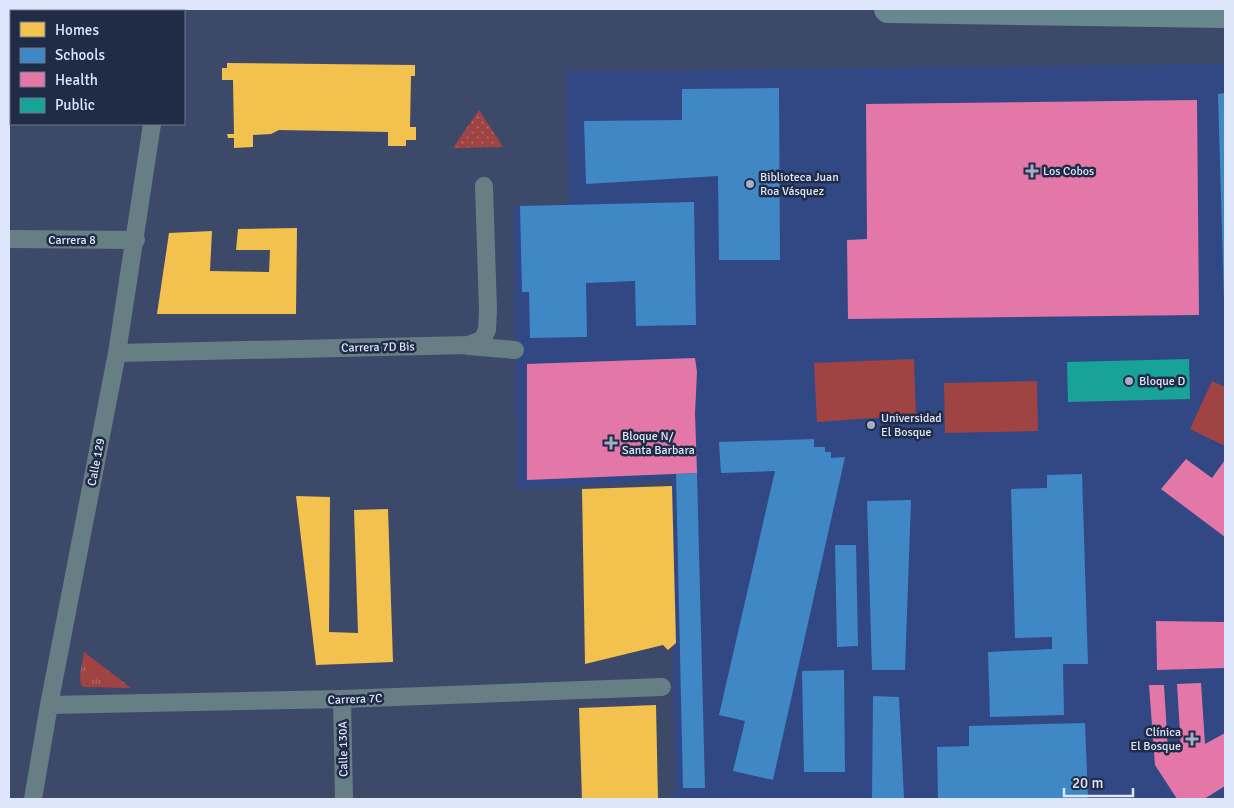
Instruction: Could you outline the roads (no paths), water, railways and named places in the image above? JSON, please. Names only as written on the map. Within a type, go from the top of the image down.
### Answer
[{"type":"main road","points":[[888,9],[1225,14]]},
{"type":"street","name":"Calle 129","points":[[33,799],[49,705],[117,353],[136,240],[152,125]]},
{"type":"street","points":[[468,346],[482,340],[487,330],[484,186]]},
{"type":"street","name":"Carrera 8","points":[[9,239],[136,240]]},
{"type":"street","name":"Carrera 7D Bis","points":[[117,353],[468,346],[515,350]]},
{"type":"street","name":"Carrera 7C","points":[[49,705],[342,700],[662,687]]},
{"type":"street","name":"Calle 130A","points":[[342,700],[344,799]]},
{"type":"place","name":"Los Cobos","points":[[1032,171]]},
{"type":"place","name":"Biblioteca Juan Roa Vásquez","points":[[750,184]]},
{"type":"place","name":"Bloque D","points":[[1129,381]]},
{"type":"place","name":"Universidad El Bosque","points":[[871,425]]},
{"type":"place","name":"Bloque N/ Santa Barbara","points":[[611,443]]},
{"type":"place","name":"Clínica El Bosque","points":[[1192,739]]}]
